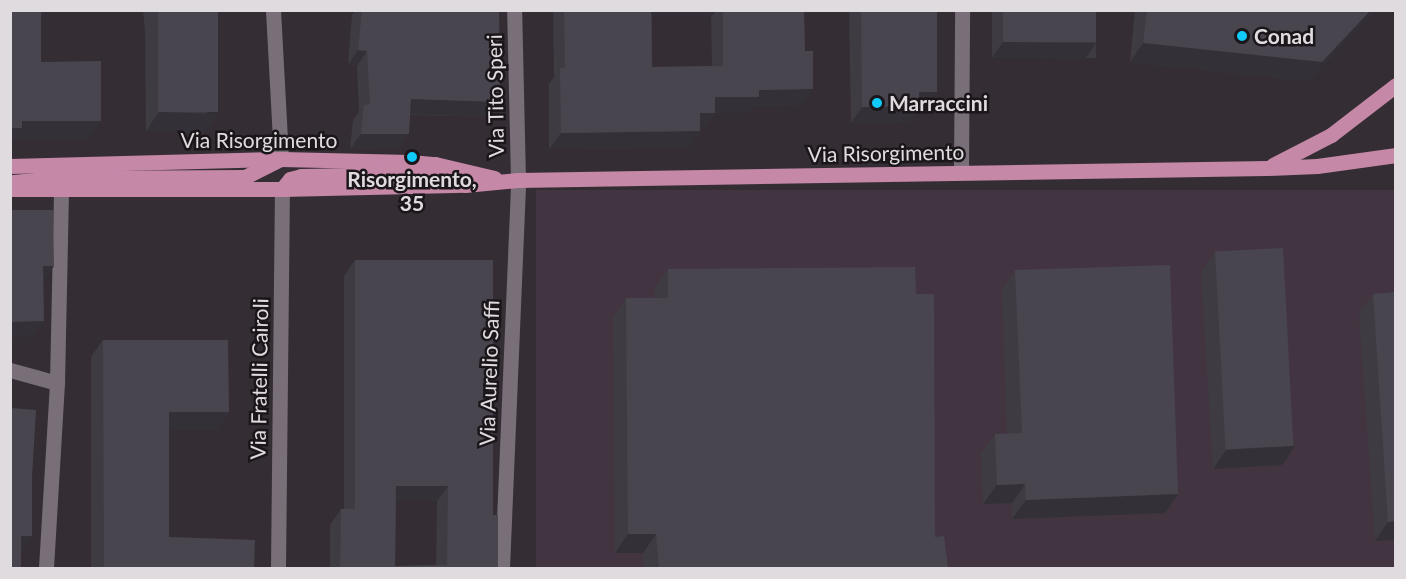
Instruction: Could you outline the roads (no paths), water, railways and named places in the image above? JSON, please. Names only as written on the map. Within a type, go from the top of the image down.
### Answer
[{"type":"main road","name":"Via Risorgimento","points":[[1267,168],[1331,135],[1395,84]]},
{"type":"main road","name":"Via Risorgimento","points":[[10,189],[282,189],[512,180],[1267,168],[1317,166],[1395,155]]},
{"type":"main road","name":"Via Risorgimento","points":[[10,166],[281,159],[429,163],[512,180]]},
{"type":"main road","points":[[10,182],[48,178],[245,177],[281,159]]},
{"type":"main road","points":[[282,189],[287,181],[297,177],[471,173]]},
{"type":"street","points":[[273,10],[278,55],[281,159]]},
{"type":"street","name":"Via Tito Speri","points":[[512,180],[514,10]]},
{"type":"street","points":[[961,172],[962,10]]},
{"type":"street","name":"Via Aurelio Saffi","points":[[502,568],[512,180]]},
{"type":"street","points":[[46,568],[57,383],[61,189]]},
{"type":"street","name":"Via Fratelli Cairoli","points":[[278,568],[282,189]]},
{"type":"street","points":[[10,370],[57,383]]},
{"type":"place","name":"Conad","points":[[1242,36]]},
{"type":"place","name":"Marraccini","points":[[877,103]]},
{"type":"place","name":"Risorgimento, 35","points":[[412,157]]}]
